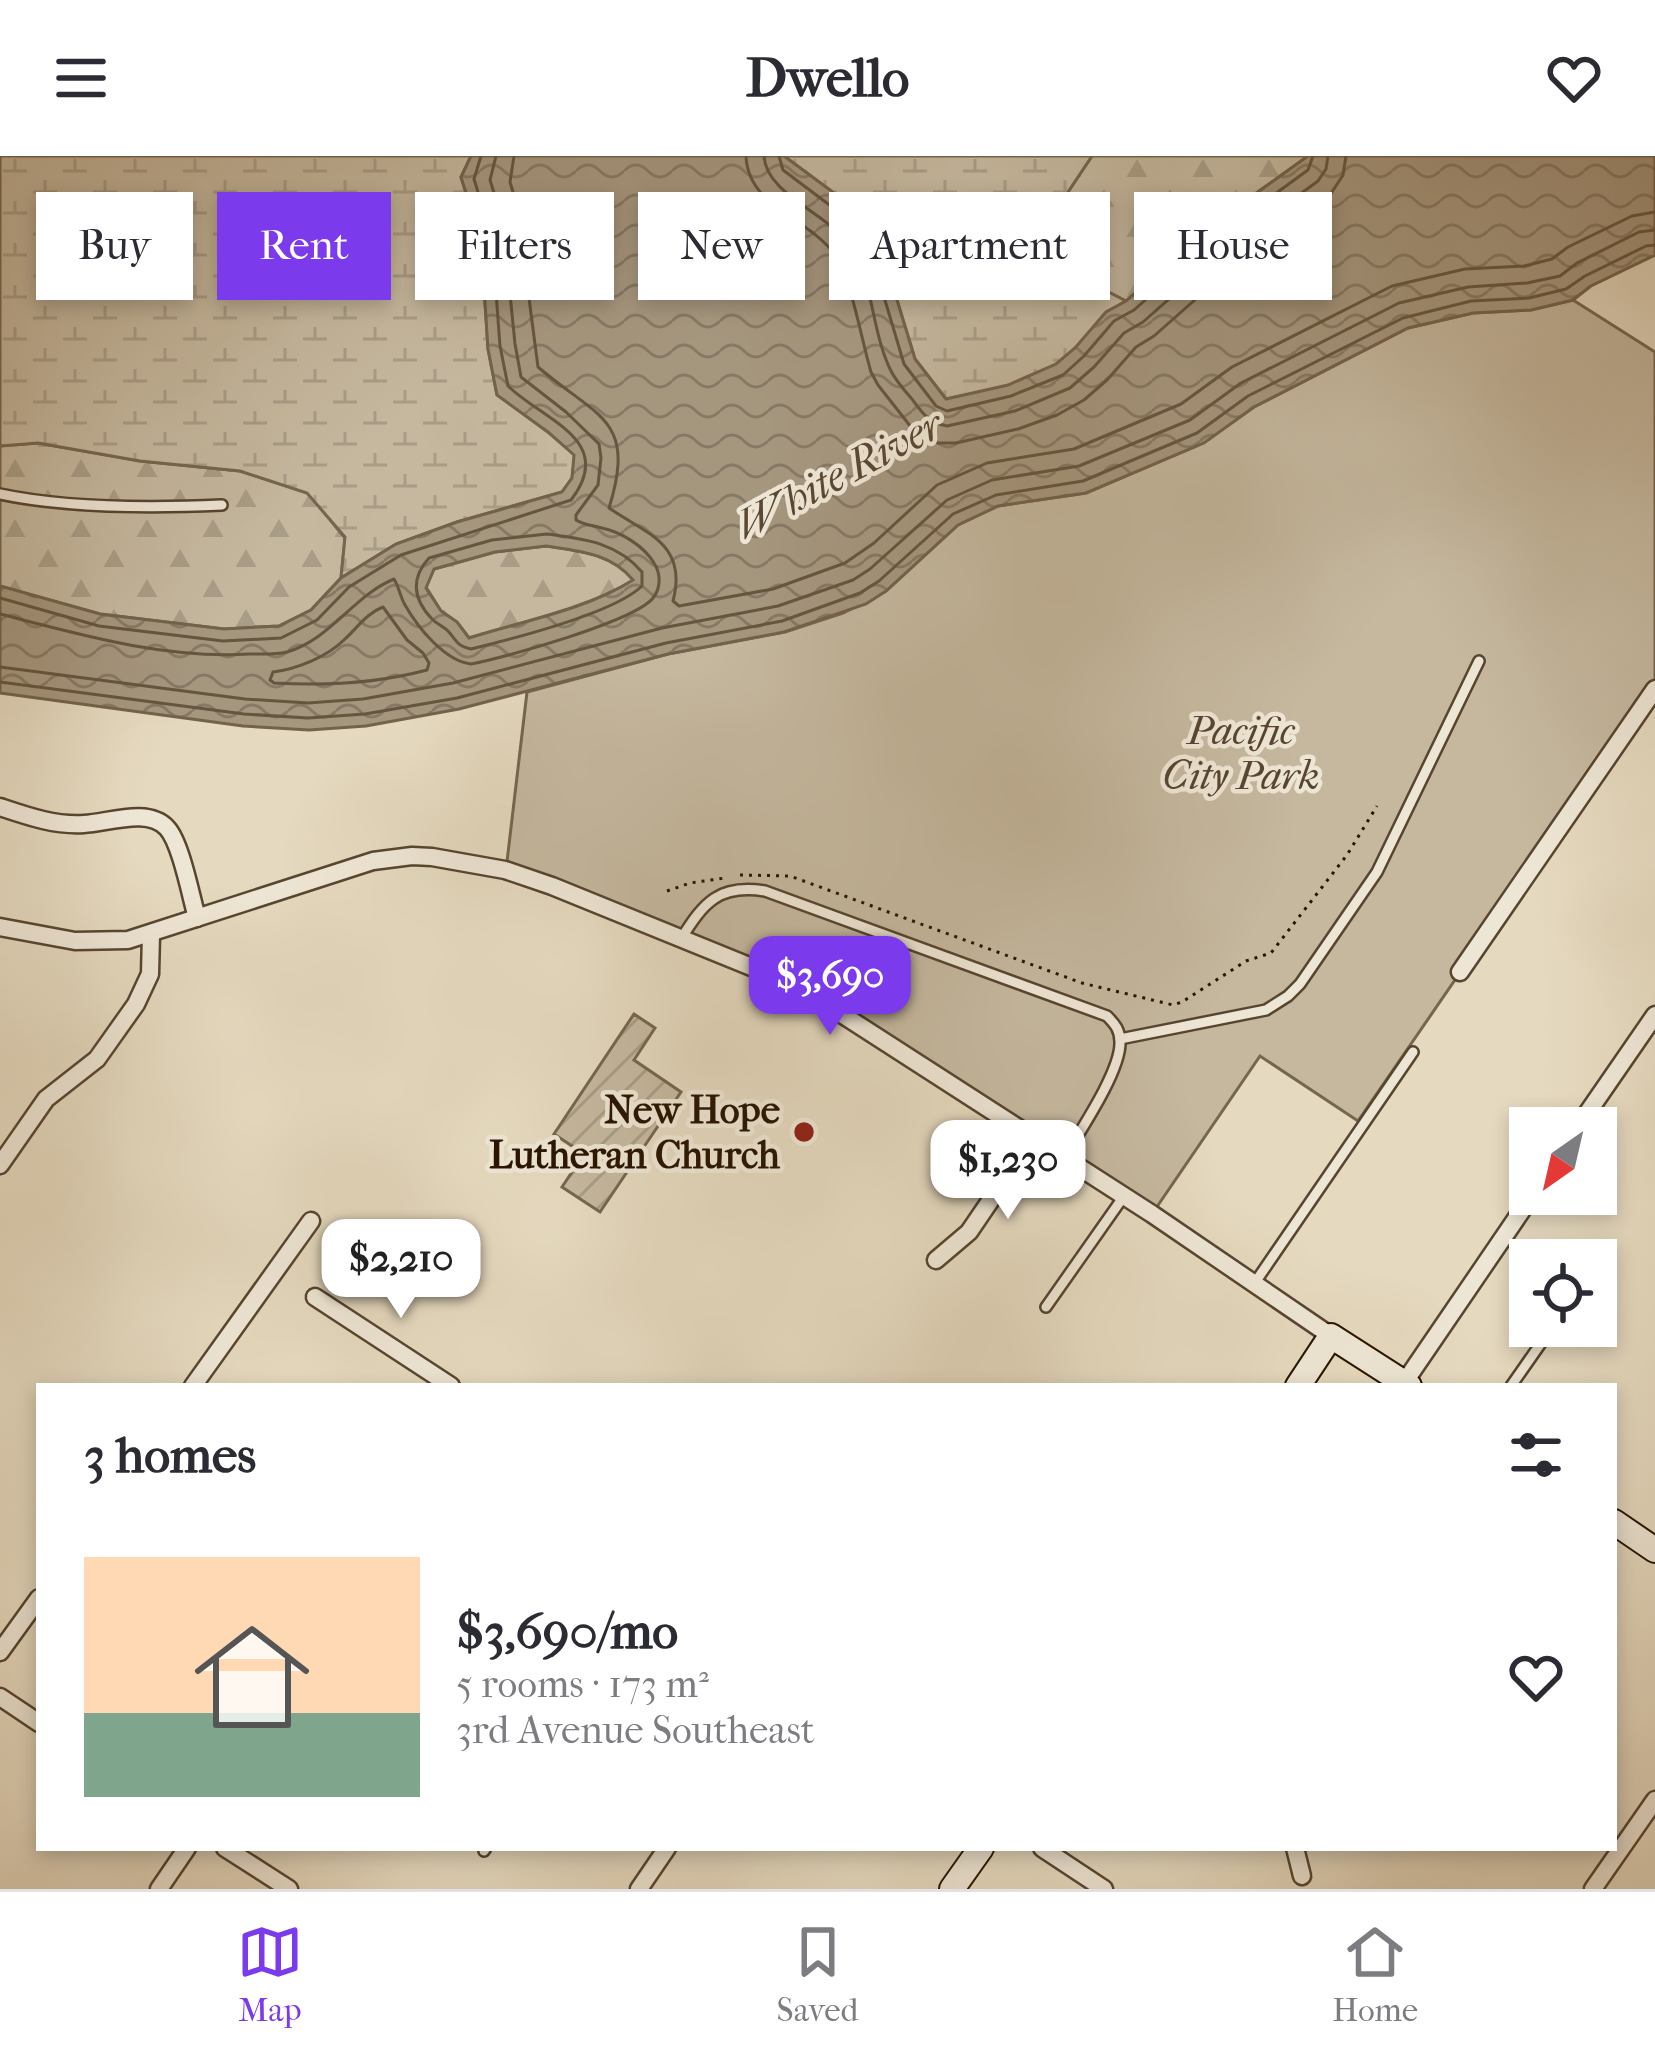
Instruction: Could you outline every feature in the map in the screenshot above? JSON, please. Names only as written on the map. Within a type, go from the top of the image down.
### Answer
[{"type":"street","points":[[1460,972],[1649,711],[1655,689]]},
{"type":"street","points":[[0,807],[72,824],[133,818],[161,823],[172,835],[197,918]]},
{"type":"street","points":[[0,927],[75,941],[128,940],[373,861],[431,857],[506,870],[798,986],[1404,1383]]},
{"type":"street","points":[[0,1165],[46,1100],[97,1059],[136,1004],[150,974],[151,935]]},
{"type":"street","points":[[1592,1107],[1652,1025]]},
{"type":"street","points":[[936,1260],[969,1232],[1033,1138]]},
{"type":"street","points":[[1407,1383],[1518,1215]]},
{"type":"street","points":[[195,1383],[311,1221]]},
{"type":"street","points":[[315,1297],[446,1383]]},
{"type":"street","points":[[1300,1383],[1331,1336]]},
{"type":"street","points":[[1617,1524],[1655,1550]]},
{"type":"street","points":[[0,1652],[36,1602]]},
{"type":"street","points":[[0,1697],[36,1721]]},
{"type":"street","points":[[1593,1889],[1649,1822],[1655,1800]]},
{"type":"street","points":[[159,1889],[185,1851]]},
{"type":"street","points":[[231,1851],[289,1889]]},
{"type":"street","points":[[643,1888],[665,1851]]},
{"type":"street","points":[[952,1889],[979,1851]]},
{"type":"street","points":[[1047,1851],[1104,1889]]},
{"type":"street","points":[[1296,1851],[1301,1876]]},
{"type":"lane","points":[[0,494],[30,501],[223,505]]},
{"type":"lane","points":[[1120,1039],[1266,1010],[1300,984],[1377,872],[1479,661]]},
{"type":"lane","points":[[681,938],[696,915],[722,893],[735,889],[765,892],[1107,1016],[1120,1039],[1112,1072],[1064,1158]]},
{"type":"lane","points":[[1254,1284],[1413,1052]]},
{"type":"lane","points":[[1046,1307],[1124,1196]]},
{"type":"lane","points":[[1512,1383],[1538,1347]]},
{"type":"path","points":[[667,891],[750,874],[790,876],[1082,983],[1173,1005],[1270,953],[1348,855],[1377,806]]},
{"type":"green space","points":[[0,156],[471,156],[461,177],[466,192],[415,192],[415,300],[485,300],[497,395],[575,455],[572,478],[562,492],[396,544],[341,578],[345,537],[307,493],[240,471],[140,461],[38,443],[0,446]]},
{"type":"green space","points":[[784,156],[1092,156],[1068,192],[833,192]]},
{"type":"green space","points":[[1092,156],[1308,156],[1258,192],[1134,192],[1134,294],[1126,301],[1110,293],[1110,192],[1068,192]]},
{"type":"green space","points":[[1110,293],[1126,301],[1066,358],[1044,372],[1002,387],[946,399],[915,359],[897,300],[1110,300]]},
{"type":"green space","name":"Pacific City Park","points":[[1573,300],[1655,352],[1655,689],[1358,1121],[1260,1056],[1152,1214],[798,986],[506,870],[527,692],[668,654],[785,632],[843,613],[886,591],[958,525],[998,506],[1086,493],[1203,443],[1254,407],[1408,328],[1473,313],[1531,310]]},
{"type":"green space","points":[[38,443],[140,461],[240,471],[308,493],[345,538],[341,578],[311,610],[279,626],[224,629],[100,614],[0,586],[0,446]]},
{"type":"green space","points":[[546,546],[605,559],[634,580],[575,607],[469,638],[441,611],[426,587],[434,569],[495,552]]},
{"type":"green space","points":[[634,1014],[655,1028],[634,1060],[681,1092],[600,1212],[562,1187],[584,1154],[554,1134]]},
{"type":"water","name":"White River","points":[[471,156],[784,156],[833,192],[829,192],[829,300],[897,300],[915,359],[946,399],[1008,385],[1056,364],[1106,312],[1134,294],[1134,300],[1332,300],[1332,192],[1258,192],[1308,156],[1655,156],[1655,255],[1591,286],[1573,300],[1531,310],[1473,313],[1408,328],[1254,407],[1204,443],[1086,493],[998,506],[958,525],[866,604],[784,632],[668,654],[459,709],[366,726],[309,730],[243,726],[0,693],[0,586],[100,614],[224,629],[279,626],[311,610],[341,578],[396,544],[562,492],[572,478],[574,455],[497,395],[485,300],[614,300],[614,192],[466,192],[461,177]],"holes":[[[546,546],[615,564],[633,580],[575,607],[469,638],[441,611],[426,588],[434,569],[495,552]]]},
{"type":"place","name":"New Hope Lutheran Church","points":[[804,1132]]}]
